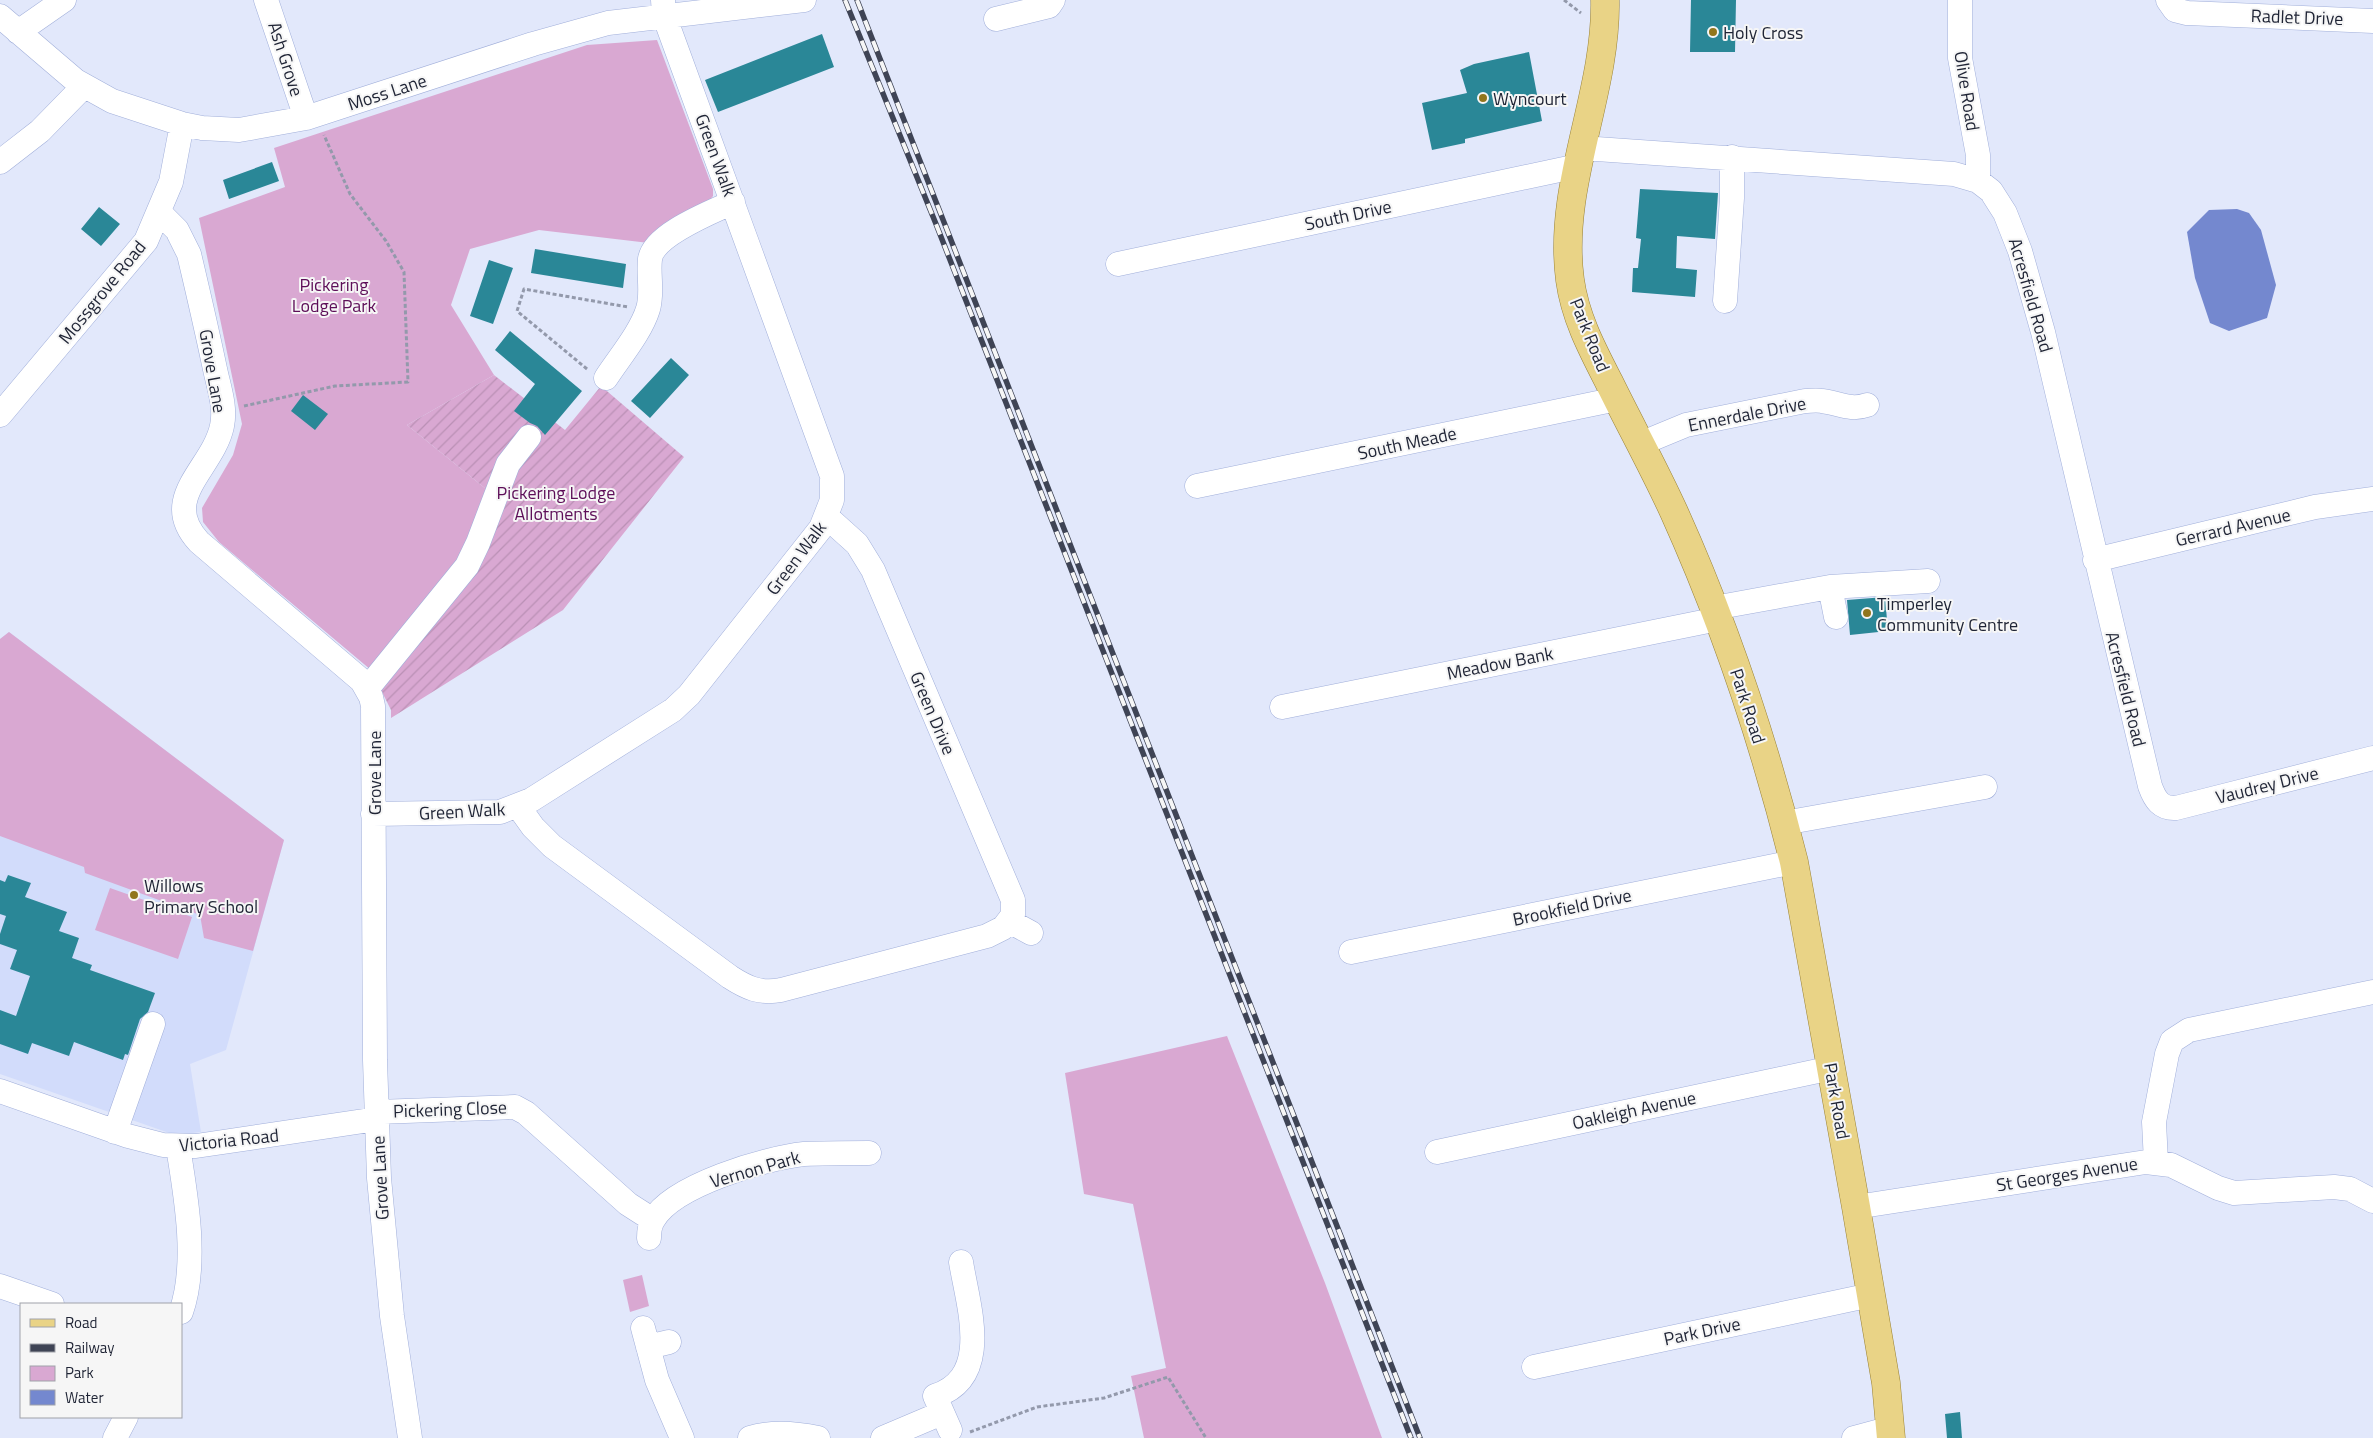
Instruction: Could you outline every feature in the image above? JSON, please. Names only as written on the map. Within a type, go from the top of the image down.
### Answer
[{"type":"main road","name":"Park Road","points":[[1606,0],[1599,64],[1580,157],[1569,224],[1570,279],[1584,331],[1674,512],[1716,614],[1752,716],[1784,823],[1794,862],[1832,1068],[1886,1383],[1891,1433]]},
{"type":"street","points":[[18,32],[64,0]]},
{"type":"street","name":"Ash Grove","points":[[266,0],[311,116]]},
{"type":"street","name":"Moss Lane","points":[[0,16],[83,86],[129,107],[182,124],[202,128],[239,130],[280,124],[311,116],[567,34],[664,8],[804,0]]},
{"type":"street","points":[[996,19],[1049,6],[1053,0]]},
{"type":"street","name":"Olive Road","points":[[1960,0],[1960,58],[1978,156],[1978,181]]},
{"type":"street","name":"Radlet Drive","points":[[2168,0],[2175,10],[2187,13],[2373,20]]},
{"type":"street","name":"Green Walk","points":[[374,814],[500,812],[518,806],[678,705],[803,551],[827,516],[833,492],[832,476],[664,8]]},
{"type":"street","points":[[0,162],[40,130],[83,86]]},
{"type":"street","name":"Mossgrove Road","points":[[0,415],[136,255],[152,230],[176,163],[182,124]]},
{"type":"street","name":"Acresfield Road","points":[[1580,157],[1732,157],[1954,174],[1978,181],[1991,192],[2001,204],[2020,251],[2043,332],[2095,560],[2150,786],[2156,800],[2161,805]]},
{"type":"street","name":"South Drive","points":[[1118,264],[1580,157]]},
{"type":"street","points":[[1725,301],[1732,198],[1732,157]]},
{"type":"street","points":[[606,378],[648,310],[651,295],[650,259],[655,248],[682,227],[733,202]]},
{"type":"street","name":"Grove Lane","points":[[159,212],[178,230],[188,254],[224,410],[218,437],[184,501],[186,526],[199,542],[354,674],[367,689],[371,697],[374,717],[377,1115],[382,1234],[410,1438]]},
{"type":"street","name":"South Meade","points":[[1197,486],[1617,399]]},
{"type":"street","name":"Ennerdale Drive","points":[[1640,444],[1668,431],[1699,422],[1805,401],[1823,401],[1863,413]]},
{"type":"street","points":[[367,689],[467,566],[478,544],[508,464],[529,437]]},
{"type":"street","name":"Gerrard Avenue","points":[[2095,560],[2315,507],[2373,499]]},
{"type":"street","name":"Green Drive","points":[[827,516],[857,544],[873,570],[1012,900],[1013,915],[1009,922]]},
{"type":"street","name":"Meadow Bank","points":[[1282,707],[1716,614],[1830,587],[1928,581]]},
{"type":"street","points":[[1830,587],[1836,617]]},
{"type":"street","name":"Vaudrey Drive","points":[[2161,805],[2171,808],[2182,807],[2373,758]]},
{"type":"street","points":[[1784,823],[1985,787]]},
{"type":"street","points":[[518,806],[533,827],[552,846],[730,977],[754,1000],[769,993],[987,936],[998,931],[1009,922],[1031,933]]},
{"type":"street","name":"Brookfield Drive","points":[[1351,952],[1794,862]]},
{"type":"street","name":"St Georges Avenue","points":[[1856,1207],[2126,1164],[2156,1162],[2154,1122],[2158,1097],[2167,1054],[2176,1037],[2189,1030],[2373,992]]},
{"type":"street","points":[[115,1132],[153,1024]]},
{"type":"street","name":"Oakleigh Avenue","points":[[1437,1152],[1832,1068]]},
{"type":"street","name":"Victoria Road","points":[[0,1091],[115,1132],[149,1142],[178,1147],[217,1145],[377,1115]]},
{"type":"street","name":"Pickering Close","points":[[377,1115],[515,1107],[526,1113],[589,1170]]},
{"type":"street","points":[[178,1147],[184,1183],[190,1270],[186,1297],[182,1309]]},
{"type":"street","name":"Vernon Park","points":[[589,1170],[628,1204],[651,1229],[664,1206],[715,1178],[804,1154],[869,1152]]},
{"type":"street","points":[[2156,1162],[2184,1170],[2218,1188],[2234,1193],[2334,1187],[2350,1189],[2373,1201]]},
{"type":"street","points":[[882,1438],[942,1413],[948,1392],[960,1381],[974,1348],[960,1262]]},
{"type":"street","points":[[0,1286],[49,1303]]},
{"type":"street","name":"Park Drive","points":[[1534,1367],[1871,1295]]},
{"type":"street","points":[[653,1339],[661,1393],[682,1438]]},
{"type":"street","points":[[115,1438],[125,1418]]},
{"type":"street","points":[[750,1438],[762,1435],[792,1433],[818,1438]]},
{"type":"street","points":[[1854,1438],[1891,1433]]},
{"type":"path","points":[[224,410],[335,386],[408,382],[404,272],[386,241],[350,194],[311,116]]},
{"type":"path","points":[[606,378],[603,382],[517,311],[524,289],[648,310]]},
{"type":"path","points":[[942,1413],[964,1434],[1037,1407],[1104,1398],[1168,1377],[1206,1438]]},
{"type":"shaded area","name":"Willows Primary School","points":[[9,632],[284,840],[226,1050],[190,1064],[201,1132],[175,1135],[0,1074],[0,639]]},
{"type":"green space","name":"Pickering Lodge Park","points":[[657,40],[713,189],[713,196],[709,201],[649,243],[539,230],[470,249],[451,305],[494,375],[407,425],[486,489],[466,557],[371,670],[219,542],[203,522],[202,508],[233,455],[242,424],[199,218],[285,187],[274,148],[587,45]]},
{"type":"green space","name":"Pickering Lodge Allotments","points":[[494,375],[565,430],[601,386],[684,457],[563,610],[391,718],[391,710],[371,670],[466,557],[486,489],[407,425]]},
{"type":"green space","points":[[9,632],[284,840],[253,951],[204,938],[200,915],[85,873],[84,867],[0,836],[0,639]]},
{"type":"green space","points":[[110,888],[192,917],[178,959],[95,930]]},
{"type":"green space","points":[[1227,1036],[1325,1283],[1382,1438],[1144,1438],[1131,1376],[1166,1368],[1133,1204],[1084,1194],[1065,1073]]},
{"type":"green space","points":[[642,1275],[649,1306],[630,1312],[623,1280]]},
{"type":"water","points":[[2237,209],[2249,213],[2261,230],[2276,285],[2267,318],[2229,331],[2210,323],[2195,278],[2187,232],[2209,210]]},
{"type":"building","name":"Holy Cross","points":[[1691,0],[1736,0],[1735,52],[1690,52]]},
{"type":"building","points":[[822,34],[834,67],[718,112],[705,80]]},
{"type":"building","name":"Wyncourt","points":[[1529,52],[1542,121],[1465,139],[1465,143],[1432,150],[1422,103],[1467,93],[1460,70],[1474,64]]},
{"type":"building","points":[[272,162],[279,181],[229,199],[223,180]]},
{"type":"building","points":[[1640,189],[1718,193],[1715,239],[1677,236],[1676,268],[1697,270],[1695,297],[1632,292],[1633,268],[1638,268],[1641,239],[1636,238]]},
{"type":"building","points":[[99,207],[120,224],[101,246],[81,229]]},
{"type":"building","points":[[535,249],[626,264],[623,288],[531,273]]},
{"type":"building","points":[[489,260],[513,268],[493,324],[470,316]]},
{"type":"building","points":[[510,331],[582,391],[545,435],[537,426],[514,411],[535,384],[495,350]]},
{"type":"building","points":[[671,358],[689,375],[650,418],[631,401]]},
{"type":"building","points":[[303,395],[328,414],[315,430],[291,411]]},
{"type":"building","name":"Timperley Community Centre","points":[[1885,597],[1888,631],[1850,635],[1847,600]]},
{"type":"building","points":[[8,875],[31,883],[25,897],[67,912],[59,931],[79,938],[72,958],[92,965],[90,970],[155,993],[148,1012],[140,1019],[128,1055],[125,1054],[123,1060],[74,1042],[69,1056],[32,1043],[28,1054],[0,1044],[0,1010],[16,1016],[30,976],[10,969],[17,950],[0,944],[0,934],[6,916],[0,914],[0,880],[5,882]]},
{"type":"building","points":[[1960,1412],[1962,1438],[1947,1438],[1945,1414]]},
{"type":"railway","points":[[845,0],[936,224],[1411,1438]]},
{"type":"railway","points":[[857,0],[1420,1438]]},
{"type":"place","name":"Holy Cross","points":[[1713,32]]},
{"type":"place","name":"Wyncourt","points":[[1483,98]]},
{"type":"place","name":"Timperley Community Centre","points":[[1867,613]]},
{"type":"place","name":"Willows Primary School","points":[[134,895]]}]
